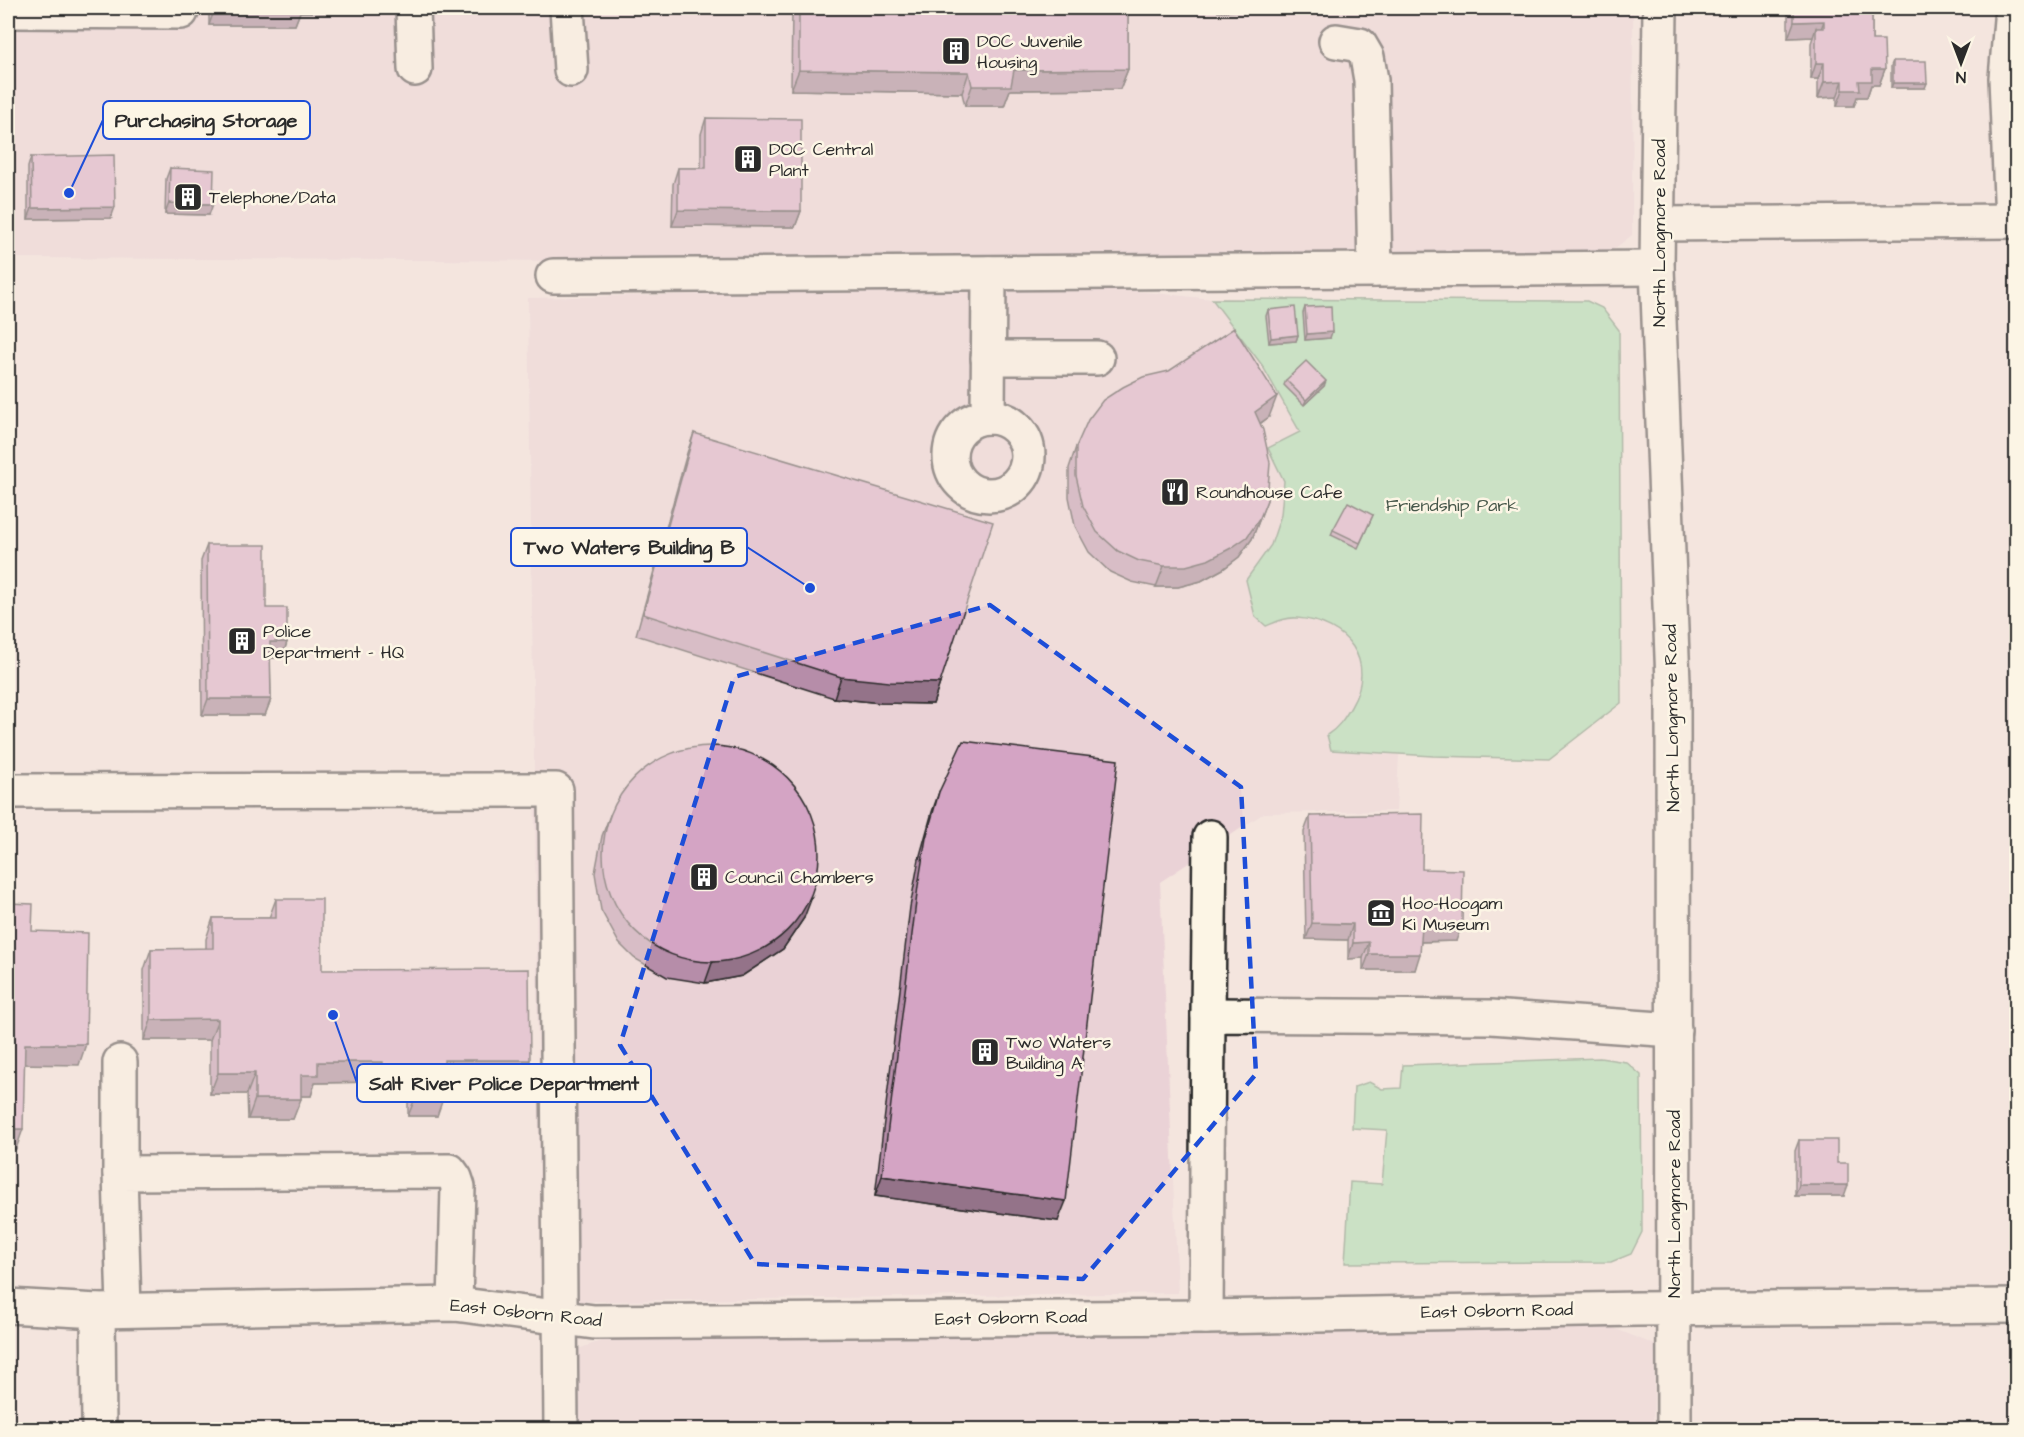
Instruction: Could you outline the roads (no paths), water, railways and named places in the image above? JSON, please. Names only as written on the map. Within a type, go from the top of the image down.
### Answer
[{"type":"street","points":[[413,8],[415,69]]},
{"type":"street","points":[[567,8],[571,70]]},
{"type":"street","name":"North Longmore Road","points":[[1660,8],[1657,268],[1673,682],[1674,1430]]},
{"type":"street","points":[[1658,224],[2014,221],[2006,78],[2012,8]]},
{"type":"street","points":[[8,11],[181,12]]},
{"type":"street","points":[[1336,40],[1360,45],[1367,57],[1371,80],[1375,270]]},
{"type":"street","points":[[553,276],[1657,268]]},
{"type":"street","points":[[988,417],[989,273]]},
{"type":"street","points":[[988,358],[1097,358]]},
{"type":"street","points":[[8,791],[556,790],[561,1430]]},
{"type":"street","points":[[1206,1317],[1210,837]]},
{"type":"street","points":[[1208,1015],[1491,1017],[1674,1029]]},
{"type":"street","points":[[99,1430],[111,1310],[120,1173],[120,1062]]},
{"type":"street","points":[[120,1173],[450,1171],[458,1187],[455,1304]]},
{"type":"street","name":"East Osborn Road","points":[[8,1305],[111,1310],[455,1304],[606,1322],[1206,1317],[2016,1306]]},
{"type":"place","name":"DOC Juvenile Housing","points":[[956,51]]},
{"type":"place","name":"DOC Central Plant","points":[[748,159]]},
{"type":"place","name":"Purchasing Storage","points":[[69,193]]},
{"type":"place","name":"Telephone/Data","points":[[188,197]]},
{"type":"place","name":"Roundhouse Cafe","points":[[1175,492]]},
{"type":"place","name":"Two Waters Building B","points":[[810,588]]},
{"type":"place","name":"Police Department - HQ","points":[[242,641]]},
{"type":"place","name":"Council Chambers","points":[[704,877]]},
{"type":"place","name":"Hoo-Hoogam Ki Museum","points":[[1381,913]]},
{"type":"place","name":"Salt River Police Department","points":[[333,1015]]},
{"type":"place","name":"Two Waters Building A","points":[[985,1052]]},
{"type":"park label","name":"Friendship Park","points":[[1452,505]]}]
